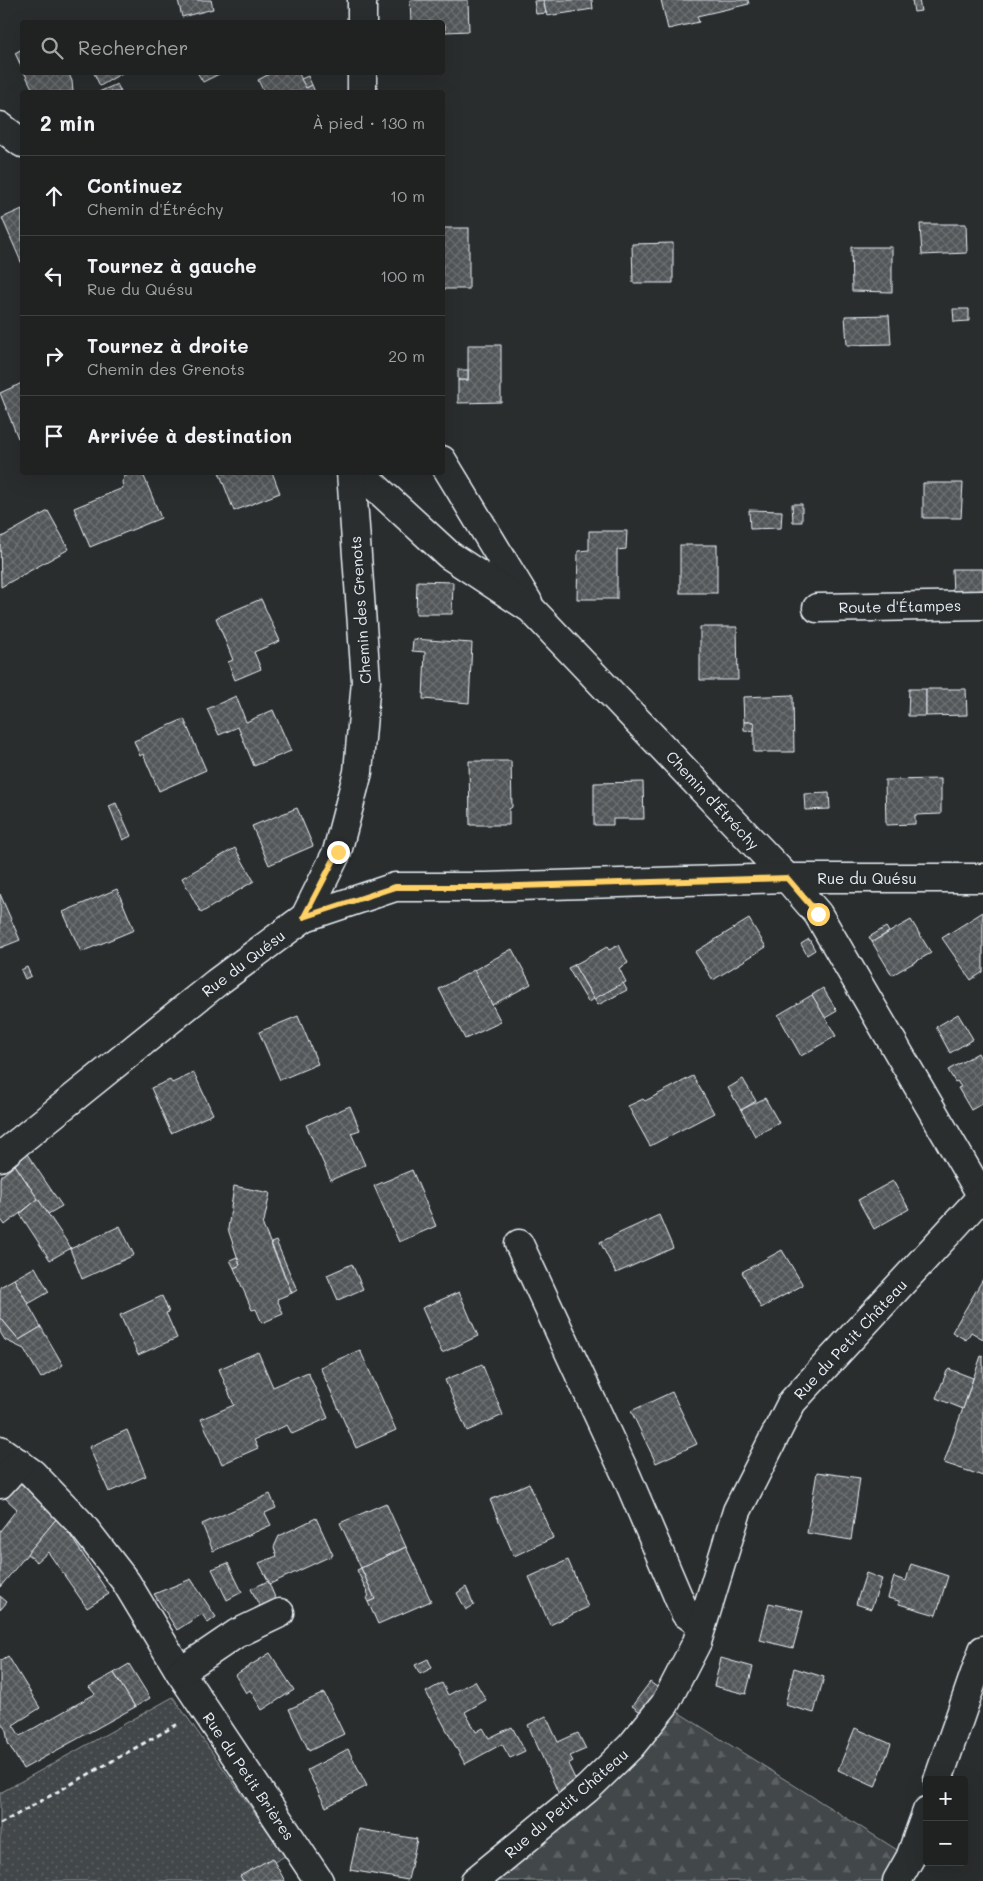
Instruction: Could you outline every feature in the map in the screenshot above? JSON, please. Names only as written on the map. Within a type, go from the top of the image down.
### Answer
[{"type":"street","points":[[362,0],[362,20]]},
{"type":"street","points":[[362,75],[362,90]]},
{"type":"street","points":[[0,126],[20,141]]},
{"type":"street","points":[[445,465],[532,608]]},
{"type":"street","name":"Chemin des Grenots","points":[[304,917],[338,852],[358,772],[366,681],[351,475]]},
{"type":"street","name":"Chemin d'Étréchy","points":[[362,475],[449,554],[532,608],[787,878],[818,914],[983,1197]]},
{"type":"street","name":"Route d'Étampes","points":[[817,608],[983,605]]},
{"type":"street","name":"Rue du Quésu","points":[[0,1157],[216,982],[304,917],[395,887],[485,887],[787,878],[983,878]]},
{"type":"street","name":"Rue du Petit Château","points":[[475,1881],[587,1789],[631,1746],[666,1704],[697,1642],[737,1511],[792,1402],[983,1197]]},
{"type":"street","points":[[519,1244],[626,1477],[685,1612],[702,1625]]},
{"type":"street","name":"Rue du Petit Brières","points":[[0,1484],[10,1456],[32,1473],[82,1524],[126,1582],[180,1672],[319,1881]]},
{"type":"street","points":[[180,1672],[236,1634],[280,1613]]},
{"type":"street","points":[[939,1776],[983,1650]]},
{"type":"street","points":[[905,1873],[924,1821]]},
{"type":"path","points":[[0,1824],[205,1710]]},
{"type":"green space","points":[[173,1697],[285,1856],[241,1881],[0,1881],[0,1793]]},
{"type":"green space","points":[[665,1704],[910,1858],[895,1881],[475,1881]]},
{"type":"building","points":[[178,0],[211,0],[213,9],[182,17]]},
{"type":"building","points":[[410,0],[468,0],[469,31],[445,32],[445,20],[411,20]]},
{"type":"building","points":[[543,0],[592,0],[593,9],[547,16]]},
{"type":"building","points":[[543,0],[546,13],[536,14],[534,1]]},
{"type":"building","points":[[661,0],[748,0],[749,4],[697,16],[699,22],[668,29]]},
{"type":"building","points":[[912,0],[919,0],[921,11],[914,12]]},
{"type":"building","points":[[20,50],[20,64],[15,53]]},
{"type":"building","points":[[26,75],[69,75],[72,81],[73,90],[33,90]]},
{"type":"building","points":[[95,75],[119,75],[100,86]]},
{"type":"building","points":[[199,75],[217,75],[203,82]]},
{"type":"building","points":[[267,75],[300,75],[306,88],[312,85],[314,90],[263,90],[258,80]]},
{"type":"building","points":[[308,76],[312,85],[306,88],[301,79]]},
{"type":"building","points":[[117,84],[120,90],[104,90]]},
{"type":"building","points":[[20,210],[20,259],[2,218]]},
{"type":"building","points":[[920,224],[966,224],[967,253],[922,255]]},
{"type":"building","points":[[445,228],[469,228],[469,289],[445,289]]},
{"type":"building","points":[[673,243],[673,283],[633,283],[632,244]]},
{"type":"building","points":[[851,247],[892,247],[892,292],[852,291]]},
{"type":"building","points":[[953,309],[969,309],[969,321],[954,322]]},
{"type":"building","points":[[889,315],[891,344],[847,345],[845,316]]},
{"type":"building","points":[[468,345],[501,345],[501,402],[458,403],[458,380],[468,380]]},
{"type":"building","points":[[458,370],[468,370],[468,380],[458,380]]},
{"type":"building","points":[[20,384],[20,437],[18,438],[0,393]]},
{"type":"building","points":[[143,475],[161,518],[90,547],[74,508],[123,488],[122,482],[125,476]]},
{"type":"building","points":[[220,475],[273,475],[280,493],[234,511]]},
{"type":"building","points":[[923,483],[963,483],[961,518],[923,518]]},
{"type":"building","points":[[792,504],[802,504],[802,522],[793,522]]},
{"type":"building","points":[[749,510],[782,511],[781,528],[750,529]]},
{"type":"building","points":[[48,511],[69,549],[1,587],[0,538]]},
{"type":"building","points":[[589,531],[627,531],[626,549],[617,550],[617,599],[577,599],[578,551],[589,550]]},
{"type":"building","points":[[680,545],[717,545],[717,593],[680,593]]},
{"type":"building","points":[[952,569],[983,569],[983,596],[953,596]]},
{"type":"building","points":[[417,581],[453,582],[452,614],[416,614]]},
{"type":"building","points":[[261,599],[280,641],[254,652],[261,669],[235,680],[228,662],[233,660],[216,618]]},
{"type":"building","points":[[700,627],[737,627],[738,680],[700,680]]},
{"type":"building","points":[[413,639],[472,643],[469,703],[423,699],[425,652],[412,651]]},
{"type":"building","points":[[909,689],[926,689],[926,716],[908,716]]},
{"type":"building","points":[[926,689],[966,689],[967,715],[926,716]]},
{"type":"building","points":[[793,695],[794,752],[754,752],[754,722],[744,722],[743,697]]},
{"type":"building","points":[[236,696],[246,722],[273,710],[291,751],[254,766],[238,727],[219,735],[207,709]]},
{"type":"building","points":[[184,719],[206,770],[159,791],[143,754],[140,756],[134,741]]},
{"type":"building","points":[[744,722],[754,722],[754,731],[744,730]]},
{"type":"building","points":[[469,761],[511,761],[512,807],[509,809],[509,825],[470,825]]},
{"type":"building","points":[[941,779],[941,814],[915,815],[915,824],[886,825],[885,780]]},
{"type":"building","points":[[643,782],[644,819],[613,819],[613,825],[594,825],[594,783]]},
{"type":"building","points":[[829,793],[830,809],[805,810],[804,794]]},
{"type":"building","points":[[116,803],[131,836],[123,840],[109,806]]},
{"type":"building","points":[[297,808],[313,846],[269,865],[252,826]]},
{"type":"building","points":[[235,848],[254,881],[201,913],[182,878]]},
{"type":"building","points":[[117,889],[134,930],[81,952],[63,912]]},
{"type":"building","points":[[0,894],[20,940],[0,948]]},
{"type":"building","points":[[983,912],[983,972],[971,980],[942,938]]},
{"type":"building","points":[[749,919],[766,947],[713,980],[695,952]]},
{"type":"building","points":[[911,920],[931,953],[892,975],[872,942]]},
{"type":"building","points":[[886,927],[889,932],[872,942],[869,937]]},
{"type":"building","points":[[809,939],[815,950],[807,955],[801,944]]},
{"type":"building","points":[[619,945],[628,963],[619,968],[626,982],[594,999],[574,965],[607,947],[609,950]]},
{"type":"building","points":[[512,949],[531,984],[492,1005],[474,970]]},
{"type":"building","points":[[574,965],[594,999],[588,1002],[568,968]]},
{"type":"building","points":[[27,967],[31,976],[25,979],[21,970]]},
{"type":"building","points":[[474,970],[501,1022],[465,1039],[439,989]]},
{"type":"building","points":[[623,983],[627,990],[598,1005],[594,999]]},
{"type":"building","points":[[823,988],[837,1011],[825,1018],[812,995]]},
{"type":"building","points":[[812,995],[836,1036],[801,1056],[778,1015]]},
{"type":"building","points":[[958,1014],[973,1039],[950,1053],[936,1027]]},
{"type":"building","points":[[298,1016],[318,1064],[280,1080],[259,1032]]},
{"type":"building","points":[[978,1053],[983,1063],[983,1103],[971,1110],[958,1088],[961,1087],[957,1081],[955,1082],[948,1070]]},
{"type":"building","points":[[194,1073],[213,1114],[171,1133],[151,1088],[170,1080],[172,1083]]},
{"type":"building","points":[[693,1076],[714,1113],[650,1146],[628,1106],[643,1099],[645,1101]]},
{"type":"building","points":[[743,1079],[756,1101],[741,1110],[728,1088]]},
{"type":"building","points":[[765,1098],[779,1123],[755,1136],[741,1110]]},
{"type":"building","points":[[350,1106],[360,1130],[351,1133],[365,1165],[331,1180],[306,1125]]},
{"type":"building","points":[[27,1154],[62,1206],[48,1214],[15,1165]]},
{"type":"building","points":[[15,1165],[38,1199],[5,1225],[0,1218],[0,1177]]},
{"type":"building","points":[[412,1170],[436,1226],[399,1242],[374,1186]]},
{"type":"building","points":[[893,1181],[909,1209],[874,1229],[858,1200]]},
{"type":"building","points":[[234,1186],[270,1193],[263,1226],[292,1293],[277,1299],[283,1314],[262,1323],[256,1309],[252,1310],[234,1268],[240,1265],[228,1229]]},
{"type":"building","points":[[38,1199],[71,1248],[50,1260],[20,1214]]},
{"type":"building","points":[[659,1215],[673,1248],[616,1273],[600,1242]]},
{"type":"building","points":[[120,1226],[134,1255],[82,1279],[70,1249]]},
{"type":"building","points":[[276,1241],[297,1290],[292,1293],[271,1243]]},
{"type":"building","points":[[782,1250],[803,1285],[761,1308],[742,1272]]},
{"type":"building","points":[[237,1257],[240,1265],[234,1268],[230,1260]]},
{"type":"building","points":[[352,1264],[363,1289],[338,1300],[327,1275]]},
{"type":"building","points":[[35,1267],[49,1292],[28,1304],[14,1279]]},
{"type":"building","points":[[14,1279],[41,1327],[19,1340],[0,1317],[0,1287]]},
{"type":"building","points":[[983,1279],[983,1339],[971,1332],[966,1340],[952,1332]]},
{"type":"building","points":[[459,1292],[478,1336],[442,1353],[422,1308]]},
{"type":"building","points":[[162,1296],[169,1312],[166,1313],[177,1338],[138,1355],[120,1315]]},
{"type":"building","points":[[0,1317],[19,1340],[41,1327],[63,1365],[41,1378],[24,1349],[5,1340],[0,1332]]},
{"type":"building","points":[[360,1350],[396,1430],[356,1448],[320,1367]]},
{"type":"building","points":[[258,1352],[273,1387],[308,1372],[328,1418],[292,1434],[287,1425],[254,1440],[258,1448],[222,1464],[201,1419],[234,1405],[219,1369]]},
{"type":"building","points":[[981,1356],[983,1357],[983,1476],[944,1463]]},
{"type":"building","points":[[482,1364],[503,1415],[467,1431],[445,1380]]},
{"type":"building","points":[[949,1369],[973,1378],[963,1409],[936,1398]]},
{"type":"building","points":[[672,1392],[697,1444],[656,1463],[631,1411]]},
{"type":"building","points":[[127,1430],[146,1476],[109,1492],[89,1447]]},
{"type":"building","points":[[817,1472],[860,1478],[851,1540],[807,1533]]},
{"type":"building","points":[[17,1480],[58,1517],[0,1587],[0,1531],[17,1509],[3,1496]]},
{"type":"building","points":[[529,1483],[553,1538],[514,1556],[490,1500]]},
{"type":"building","points":[[270,1494],[276,1508],[265,1513],[271,1525],[213,1551],[202,1524]]},
{"type":"building","points":[[386,1503],[406,1547],[361,1568],[340,1523]]},
{"type":"building","points":[[58,1517],[109,1594],[87,1608],[48,1552],[37,1562],[27,1554]]},
{"type":"building","points":[[316,1518],[333,1555],[270,1584],[259,1563],[277,1556],[274,1547],[279,1536]]},
{"type":"building","points":[[406,1547],[431,1601],[378,1624],[368,1602],[375,1599],[361,1568]]},
{"type":"building","points":[[568,1560],[588,1607],[550,1625],[529,1577]]},
{"type":"building","points":[[228,1563],[242,1592],[227,1600],[212,1569]]},
{"type":"building","points":[[911,1564],[948,1576],[936,1615],[899,1604],[899,1601],[888,1598],[894,1577],[906,1581]]},
{"type":"building","points":[[361,1568],[375,1599],[368,1602],[366,1598],[369,1596],[357,1570]]},
{"type":"building","points":[[866,1573],[882,1579],[871,1609],[856,1604]]},
{"type":"building","points":[[191,1579],[216,1617],[208,1623],[202,1614],[177,1630],[154,1594]]},
{"type":"building","points":[[268,1581],[277,1602],[261,1609],[251,1589]]},
{"type":"building","points":[[466,1587],[474,1605],[466,1610],[457,1593]]},
{"type":"building","points":[[0,1596],[7,1602],[0,1610]]},
{"type":"building","points":[[769,1603],[803,1611],[793,1648],[760,1640]]},
{"type":"building","points":[[270,1653],[294,1690],[262,1710],[250,1690],[246,1693],[235,1675]]},
{"type":"building","points":[[8,1656],[40,1708],[13,1725],[20,1736],[95,1694],[89,1687],[114,1673],[135,1707],[23,1769],[8,1743],[6,1730],[0,1721],[0,1661]]},
{"type":"building","points":[[721,1658],[753,1667],[746,1694],[714,1686]]},
{"type":"building","points":[[428,1659],[432,1668],[420,1674],[415,1665]]},
{"type":"building","points":[[129,1664],[150,1698],[135,1707],[114,1673]]},
{"type":"building","points":[[794,1668],[824,1677],[814,1713],[785,1705]]},
{"type":"building","points":[[475,1681],[486,1700],[465,1712],[476,1732],[483,1728],[489,1738],[512,1727],[525,1751],[510,1758],[502,1744],[465,1764],[426,1692],[442,1683],[448,1695]]},
{"type":"building","points":[[650,1682],[661,1690],[645,1715],[632,1706]]},
{"type":"building","points":[[324,1693],[344,1734],[309,1751],[289,1709]]},
{"type":"building","points":[[546,1716],[558,1742],[578,1733],[586,1749],[570,1756],[573,1761],[568,1764],[578,1785],[561,1799],[528,1725]]},
{"type":"building","points":[[855,1728],[891,1744],[875,1787],[838,1770]]},
{"type":"building","points":[[348,1749],[367,1786],[326,1807],[307,1770]]},
{"type":"building","points":[[359,1829],[417,1839],[408,1880],[350,1870]]},
{"type":"building","points":[[272,1858],[285,1881],[243,1881],[240,1876]]},
{"type":"route","points":[[338,852],[304,917],[395,887],[485,887],[787,878],[818,914]]}]
